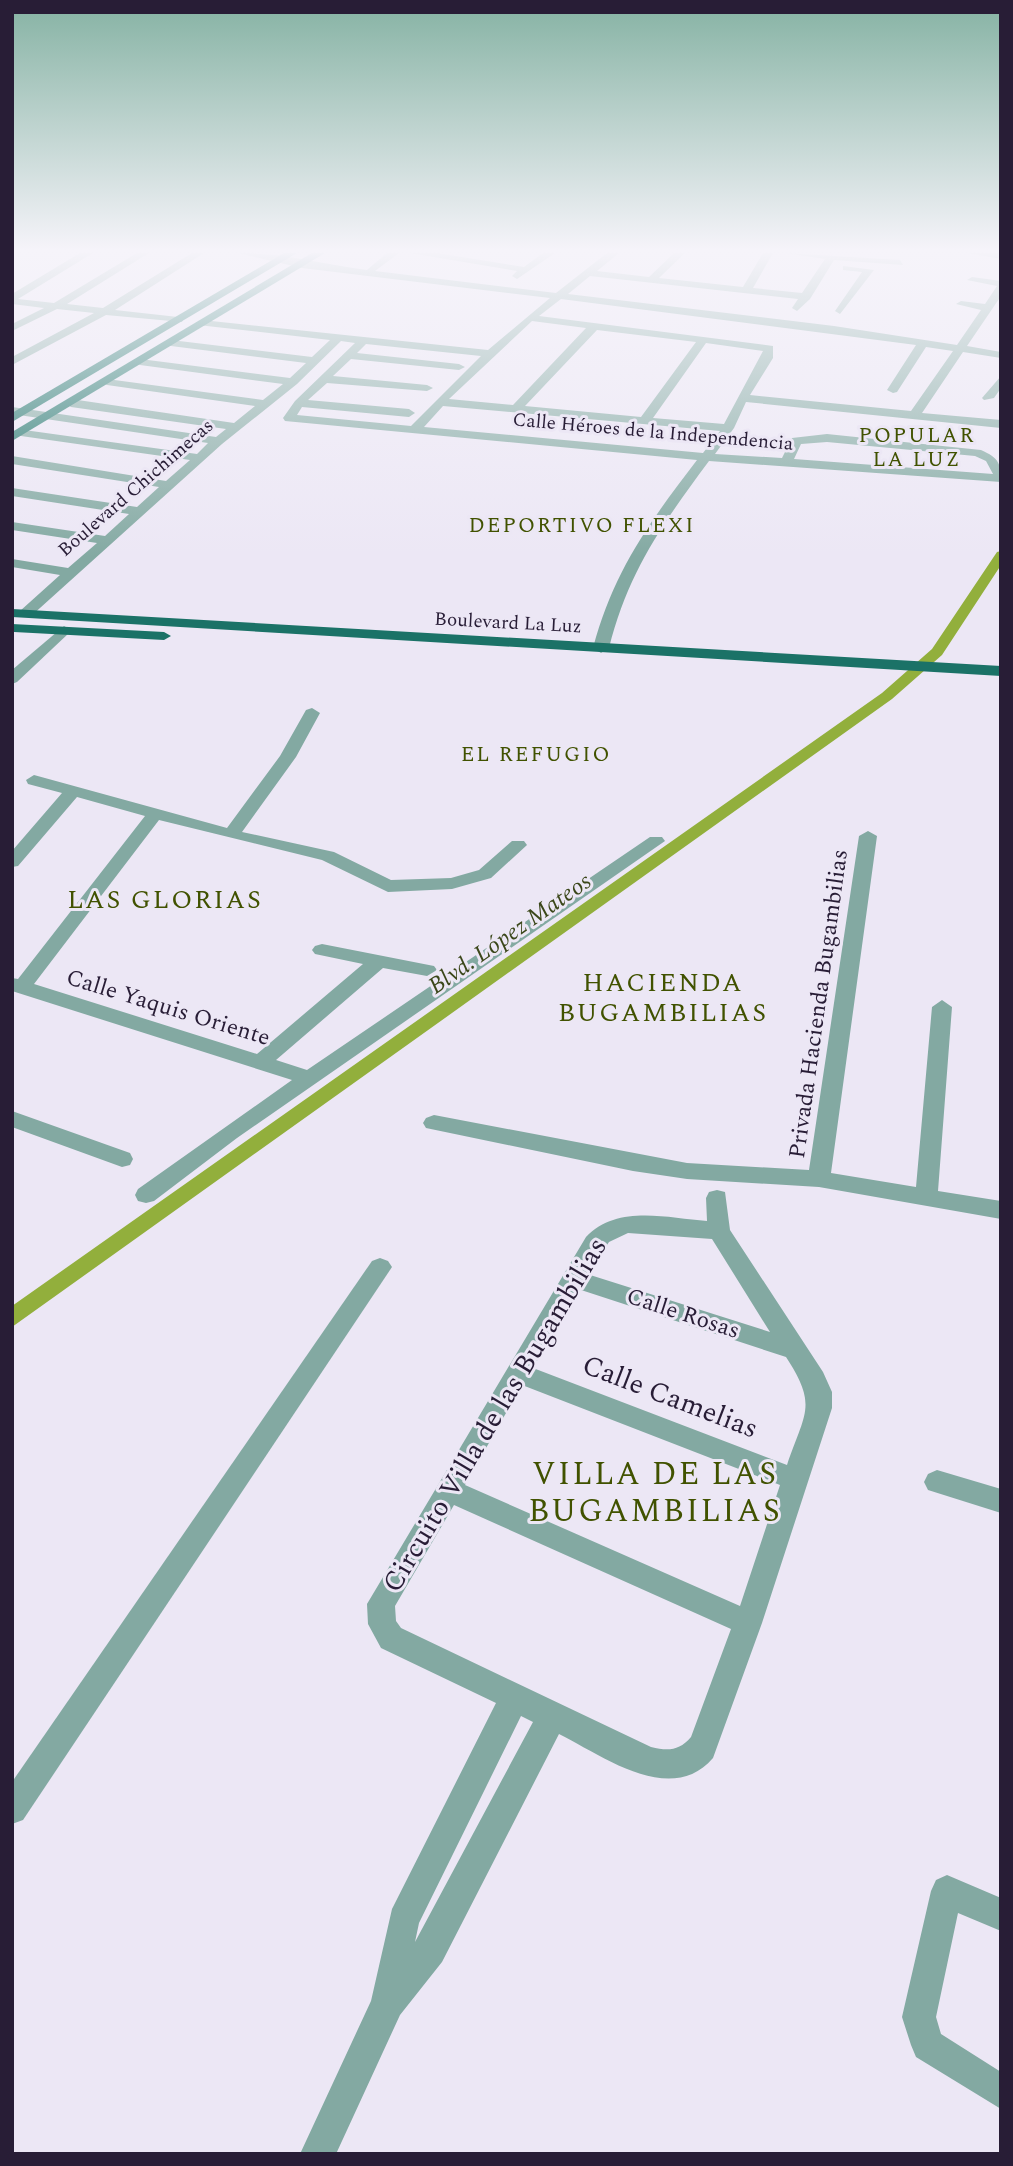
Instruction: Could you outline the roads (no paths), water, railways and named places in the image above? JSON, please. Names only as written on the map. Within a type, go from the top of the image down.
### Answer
[{"type":"main road","points":[[16,413],[121,354]]},
{"type":"main road","points":[[17,435],[153,354]]},
{"type":"main road","points":[[48,416],[43,412],[44,406],[69,392],[74,382]]},
{"type":"main road","name":"Boulevard La Luz","points":[[18,614],[940,667],[998,677]]},
{"type":"main road","name":"Boulevard La Luz","points":[[12,628],[924,680],[998,677]]},
{"type":"street","points":[[256,354],[316,362]]},
{"type":"street","name":"Boulevard Chichimecas","points":[[18,614],[323,354]]},
{"type":"street","points":[[415,429],[491,354]]},
{"type":"street","points":[[515,410],[568,354]]},
{"type":"street","points":[[644,421],[693,354]]},
{"type":"street","points":[[601,648],[612,606],[651,529],[709,457],[760,371],[767,354]]},
{"type":"street","points":[[893,390],[916,354]]},
{"type":"street","points":[[914,416],[921,402],[956,354]]},
{"type":"street","points":[[296,420],[299,403],[349,355],[459,367]]},
{"type":"street","points":[[140,362],[293,382]]},
{"type":"street","points":[[325,379],[427,388]]},
{"type":"street","points":[[988,398],[1001,379]]},
{"type":"street","points":[[107,382],[267,404]]},
{"type":"street","points":[[742,398],[1001,424]]},
{"type":"street","points":[[441,402],[728,428]]},
{"type":"street","points":[[71,403],[237,427]]},
{"type":"street","points":[[299,403],[409,413]]},
{"type":"street","points":[[16,413],[218,441]]},
{"type":"street","name":"Calle Héroes de la Independencia","points":[[249,418],[415,429],[709,457],[1001,478]]},
{"type":"street","points":[[17,435],[202,458]]},
{"type":"street","points":[[786,463],[796,441],[827,438],[977,453],[991,459],[1001,478]]},
{"type":"street","points":[[12,460],[170,485]]},
{"type":"street","points":[[12,492],[137,511]]},
{"type":"street","points":[[12,526],[107,540]]},
{"type":"street","points":[[12,563],[68,572]]},
{"type":"street","points":[[12,679],[64,631]]},
{"type":"street","points":[[231,835],[288,757],[312,713]]},
{"type":"street","points":[[34,780],[231,835],[328,856],[388,886],[452,883],[485,874],[517,845]]},
{"type":"street","points":[[12,862],[74,791]]},
{"type":"street","points":[[17,986],[156,813]]},
{"type":"street","name":"Privada Hacienda Bugambilias","points":[[819,1179],[868,836]]},
{"type":"street","points":[[146,1195],[229,1133],[656,841]]},
{"type":"street","points":[[322,950],[427,970]]},
{"type":"street","points":[[261,1062],[379,961]]},
{"type":"street","name":"Calle Yaquis Oriente","points":[[17,986],[159,1033],[310,1078]]},
{"type":"street","points":[[926,1196],[942,1007]]},
{"type":"street","points":[[12,1119],[122,1159]]},
{"type":"street","points":[[433,1123],[662,1168],[819,1179],[1001,1210]]},
{"type":"street","name":"Circuito Villa de las Bugambilias","points":[[717,1198],[719,1231],[814,1379],[820,1408],[748,1623],[702,1747],[693,1759],[680,1765],[649,1762],[391,1638],[382,1624],[381,1604],[519,1373],[572,1278],[604,1230],[617,1224],[719,1231]]},
{"type":"street","points":[[12,1809],[380,1267]]},
{"type":"street","name":"Calle Rosas","points":[[572,1278],[794,1349]]},
{"type":"street","name":"Calle Camelias","points":[[519,1373],[797,1480]]},
{"type":"street","points":[[937,1482],[1001,1501]]},
{"type":"street","points":[[449,1490],[748,1623]]},
{"type":"street","points":[[388,2003],[403,1920],[514,1698]]},
{"type":"street","points":[[318,2154],[388,2003],[430,1950],[552,1716]]},
{"type":"street","points":[[1001,1915],[947,1891],[919,2017],[920,2027],[928,2045],[1001,2092]]},
{"type":"waterway","name":"Blvd. López Mateos","points":[[12,1318],[887,696],[937,652],[1001,555]]},
{"type":"district","name":"POPULAR LA LUZ","points":[[917,448]]},
{"type":"district","name":"DEPORTIVO FLEXI","points":[[582,526]]},
{"type":"district","name":"EL REFUGIO","points":[[536,755]]},
{"type":"district","name":"LAS GLORIAS","points":[[165,900]]},
{"type":"district","name":"HACIENDA BUGAMBILIAS","points":[[663,998]]},
{"type":"district","name":"VILLA DE LAS BUGAMBILIAS","points":[[655,1492]]}]
